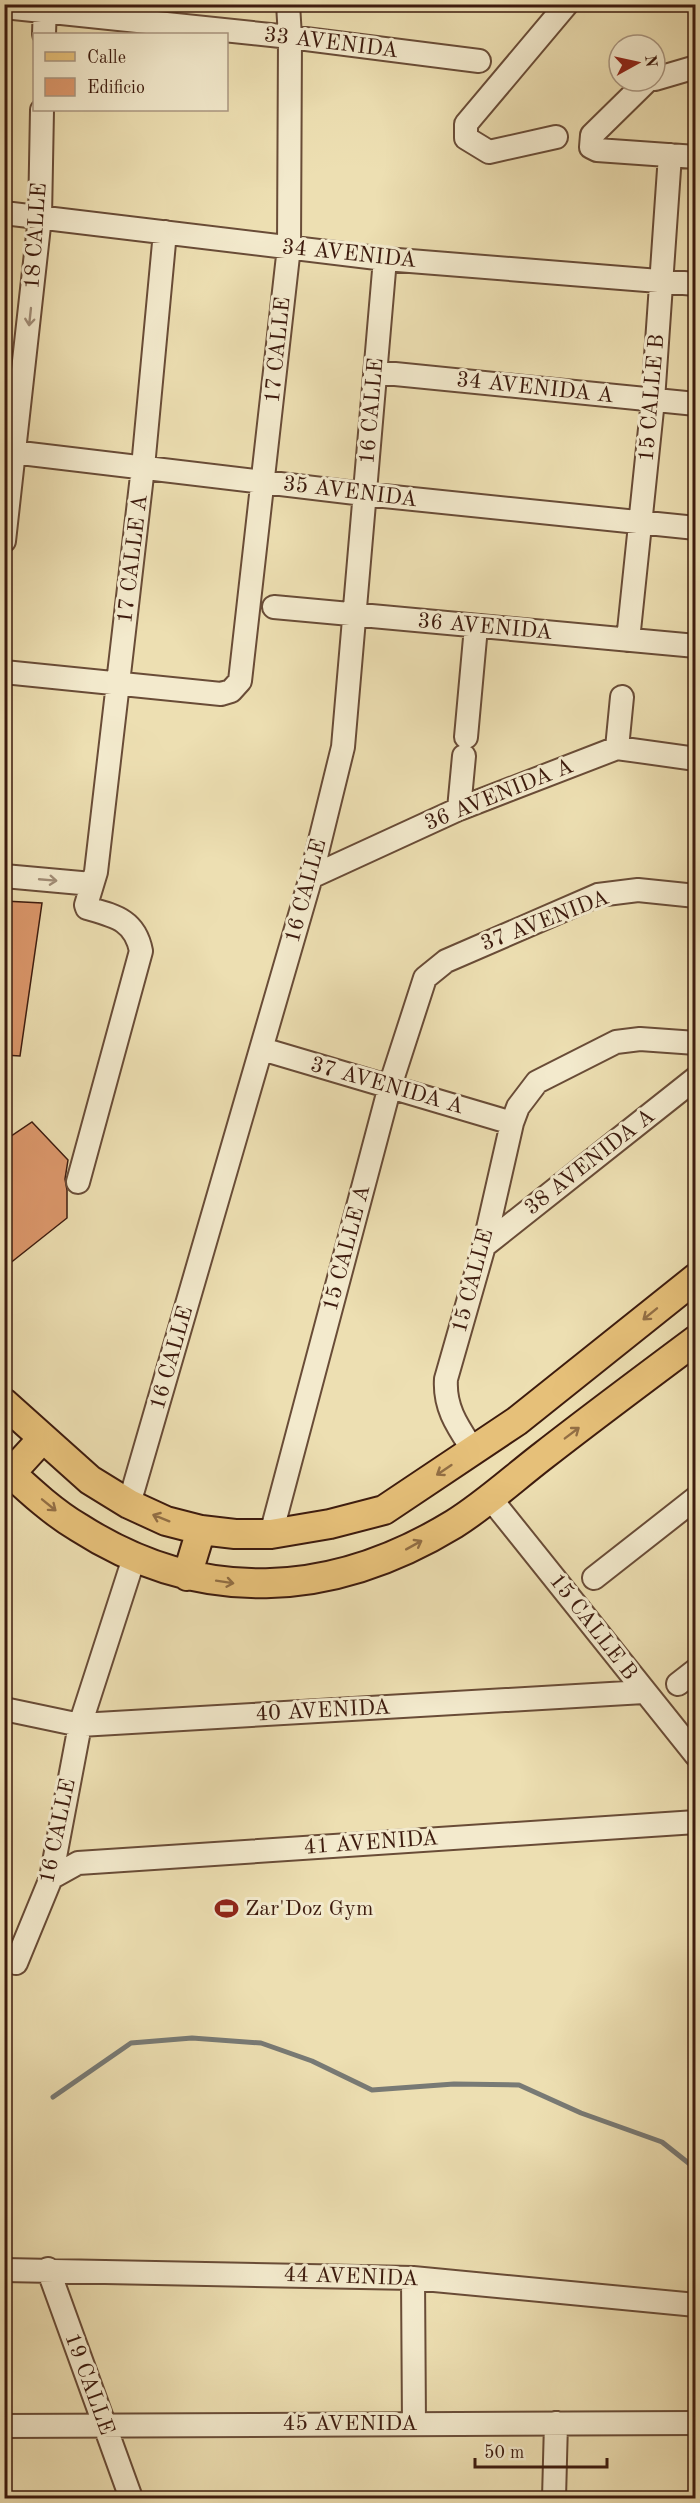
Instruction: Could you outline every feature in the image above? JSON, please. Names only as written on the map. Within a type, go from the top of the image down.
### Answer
[{"type":"main road","points":[[4,1402],[90,1480],[129,1504],[166,1521],[201,1530],[271,1534],[330,1524],[384,1510],[517,1421],[696,1278]]},
{"type":"main road","points":[[43,1438],[8,1470],[51,1508],[79,1528],[134,1557],[188,1576],[235,1584],[295,1583],[352,1570],[403,1551],[453,1524],[491,1499],[543,1456],[696,1340]]},
{"type":"main road","points":[[517,1421],[543,1456]]},
{"type":"main road","points":[[188,1576],[201,1530]]},
{"type":"street","name":"17 CALLE","points":[[118,683],[221,694],[231,691],[240,681],[289,248],[290,37],[288,4]]},
{"type":"street","points":[[556,137],[489,152],[466,138],[464,129],[567,4]]},
{"type":"street","name":"33 AVENIDA","points":[[4,7],[45,8],[479,61]]},
{"type":"street","points":[[44,33],[45,8]]},
{"type":"street","points":[[667,75],[696,67]]},
{"type":"street","points":[[635,93],[592,135],[591,147],[597,150],[696,158]]},
{"type":"street","name":"18 CALLE","points":[[4,541],[10,451],[40,217],[42,111]]},
{"type":"street","name":"15 CALLE B","points":[[628,640],[653,400],[670,155]]},
{"type":"street","name":"34 AVENIDA","points":[[4,213],[386,259],[696,284]]},
{"type":"street","name":"17 CALLE A","points":[[78,1182],[141,951],[138,938],[132,928],[118,919],[87,908],[87,897],[92,884],[118,683],[143,467],[165,232]]},
{"type":"street","name":"16 CALLE","points":[[129,1504],[311,877],[343,747],[386,259]]},
{"type":"street","name":"34 AVENIDA A","points":[[375,372],[696,404]]},
{"type":"street","name":"35 AVENIDA","points":[[10,451],[364,494],[696,528]]},
{"type":"street","name":"36 AVENIDA","points":[[274,607],[696,646]]},
{"type":"street","points":[[459,809],[476,627]]},
{"type":"street","points":[[4,672],[118,683]]},
{"type":"street","points":[[617,748],[622,697]]},
{"type":"street","name":"36 AVENIDA A","points":[[311,877],[459,809],[617,748],[696,759]]},
{"type":"street","points":[[4,876],[92,884]]},
{"type":"street","name":"37 AVENIDA","points":[[435,968],[598,895],[638,890],[696,896]]},
{"type":"street","name":"15 CALLE A","points":[[271,1534],[390,1086],[425,978],[435,968]]},
{"type":"street","points":[[515,1115],[537,1082],[616,1042],[640,1039],[696,1043]]},
{"type":"street","name":"37 AVENIDA A","points":[[262,1049],[390,1086],[515,1115]]},
{"type":"street","name":"38 AVENIDA A","points":[[484,1246],[696,1078]]},
{"type":"street","name":"15 CALLE","points":[[473,1450],[450,1413],[445,1391],[446,1380],[484,1246],[515,1115]]},
{"type":"street","points":[[594,1578],[696,1498]]},
{"type":"street","name":"15 CALLE B","points":[[491,1499],[696,1755]]},
{"type":"street","name":"16 CALLE","points":[[16,1963],[51,1878],[80,1725],[134,1557]]},
{"type":"street","name":"40 AVENIDA","points":[[4,1709],[80,1725],[644,1692]]},
{"type":"street","name":"41 AVENIDA","points":[[51,1878],[78,1863],[696,1822]]},
{"type":"street","name":"44 AVENIDA","points":[[4,2270],[48,2269],[413,2278],[696,2305]]},
{"type":"street","name":"19 CALLE","points":[[48,2269],[131,2499]]},
{"type":"street","points":[[413,2278],[414,2424]]},
{"type":"street","points":[[554,2499],[556,2423]]},
{"type":"street","name":"45 AVENIDA","points":[[4,2426],[696,2423]]},
{"type":"building","points":[[4,901],[42,903],[20,1056],[4,1055]]},
{"type":"building","points":[[32,1122],[68,1160],[65,1179],[67,1218],[4,1268],[4,1141]]},
{"type":"waterway","points":[[53,2097],[131,2043],[192,2038],[261,2043],[312,2061],[372,2090],[454,2084],[519,2085],[581,2113],[662,2142],[696,2169]]},
{"type":"place","name":"Zar'Doz Gym","points":[[227,1909]]}]
